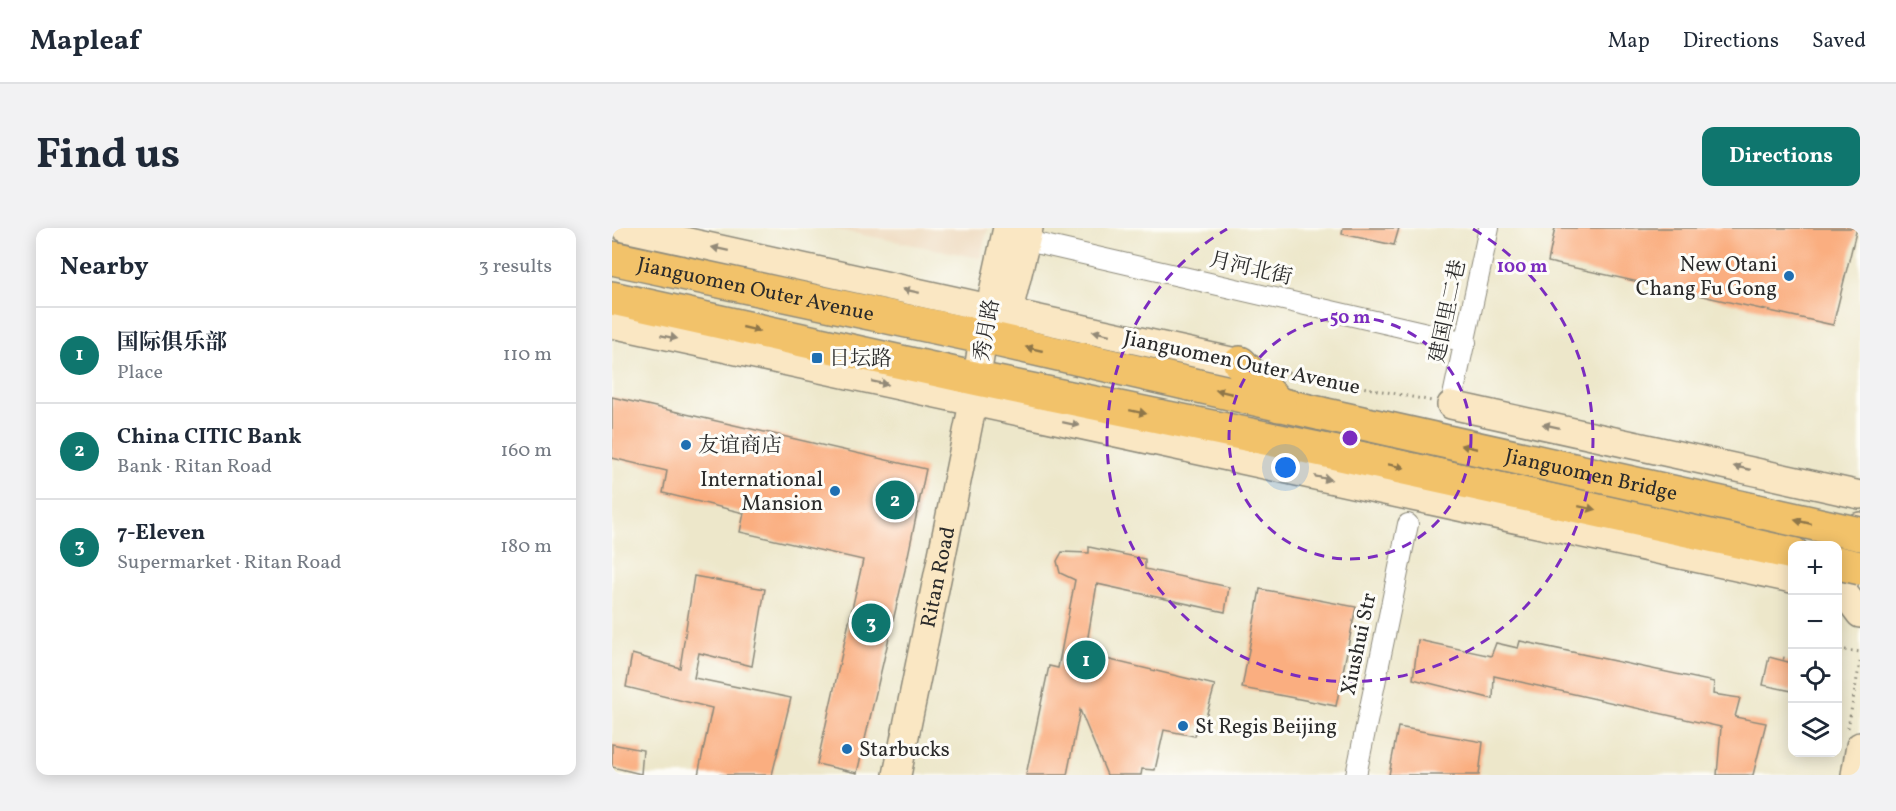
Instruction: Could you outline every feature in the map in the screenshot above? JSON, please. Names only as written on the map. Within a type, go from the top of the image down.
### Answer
[{"type":"highway","name":"Jianguomen Outer Avenue","points":[[612,258],[996,325],[1279,405],[1322,414]]},
{"type":"highway","name":"Jianguomen Outer Avenue","points":[[612,298],[975,391],[1318,449]]},
{"type":"highway","points":[[1240,363],[1279,405]]},
{"type":"highway","name":"Jianguomen Bridge","points":[[1322,414],[1860,534]]},
{"type":"highway","name":"Jianguomen Bridge","points":[[1318,449],[1788,552]]},
{"type":"street","name":"Jianguomen Outer Avenue","points":[[625,228],[996,325],[1240,363]]},
{"type":"street","name":"建国里二巷","points":[[1451,405],[1489,228]]},
{"type":"street","name":"秀月路","points":[[975,391],[996,325],[1021,232]]},
{"type":"street","name":"月河北街","points":[[1021,232],[1466,342]]},
{"type":"street","name":"Jianguomen Outer Avenue","points":[[612,324],[975,391],[1788,578]]},
{"type":"street","name":"Ritan Road","points":[[897,775],[975,391]]},
{"type":"street","points":[[1451,405],[1849,492],[1849,517],[1843,574],[1860,614]]},
{"type":"street","name":"Xiushui Str","points":[[1356,775],[1408,524]]},
{"type":"street","points":[[1843,574],[1860,526]]},
{"type":"street","points":[[1854,738],[1855,775]]},
{"type":"path","name":"Jianguomen Outer Avenue","points":[[1275,370],[1451,405]]},
{"type":"path","points":[[1845,650],[1860,652]]},
{"type":"path","points":[[1783,658],[1788,659]]},
{"type":"path","points":[[1854,738],[1860,662]]},
{"type":"shaded area","points":[[828,228],[988,228],[980,258]]},
{"type":"building","points":[[1343,228],[1399,228],[1394,245],[1342,234]]},
{"type":"building","name":"New Otani Chang Fu Gong","points":[[1555,228],[1857,228],[1833,325],[1548,262]]},
{"type":"building","points":[[612,397],[926,469],[905,570],[857,773],[817,764],[863,560],[740,532],[744,513],[663,493],[667,471],[612,458]]},
{"type":"building","points":[[1089,547],[1145,559],[1145,569],[1229,587],[1225,612],[1097,584],[1085,654],[1215,685],[1204,724],[1197,725],[1195,736],[1164,730],[1155,770],[1142,769],[1141,775],[1107,775],[1080,710],[1067,775],[1026,775],[1049,666],[1058,668],[1075,580],[1060,573],[1057,561],[1062,552],[1089,553]]},
{"type":"building","points":[[694,576],[765,589],[752,666],[699,653],[694,678],[791,698],[772,775],[698,775],[712,708],[626,687],[632,654],[680,668]]},
{"type":"building","points":[[1260,589],[1356,607],[1336,706],[1242,688]]},
{"type":"building","points":[[1418,640],[1491,656],[1496,643],[1518,648],[1520,641],[1714,682],[1713,694],[1740,698],[1735,717],[1766,723],[1753,775],[1717,775],[1721,727],[1494,676],[1493,699],[1413,679]]},
{"type":"building","points":[[1769,657],[1788,662],[1788,690],[1763,685]]},
{"type":"building","points":[[1398,727],[1483,742],[1479,775],[1389,775]]},
{"type":"building","points":[[612,744],[643,750],[641,774],[612,767]]},
{"type":"place","name":"New Otani Chang Fu Gong","points":[[1789,276]]},
{"type":"place","name":"日坛路","points":[[817,358]]},
{"type":"place","name":"友谊商店","points":[[686,445]]},
{"type":"place","name":"International Mansion","points":[[835,491]]},
{"type":"place","name":"China CITIC Bank","points":[[895,500]]},
{"type":"place","name":"7-Eleven","points":[[871,623]]},
{"type":"place","name":"国际俱乐部","points":[[1086,660]]},
{"type":"place","name":"St Regis Beijing","points":[[1183,726]]},
{"type":"place","name":"Starbucks","points":[[847,749]]}]
